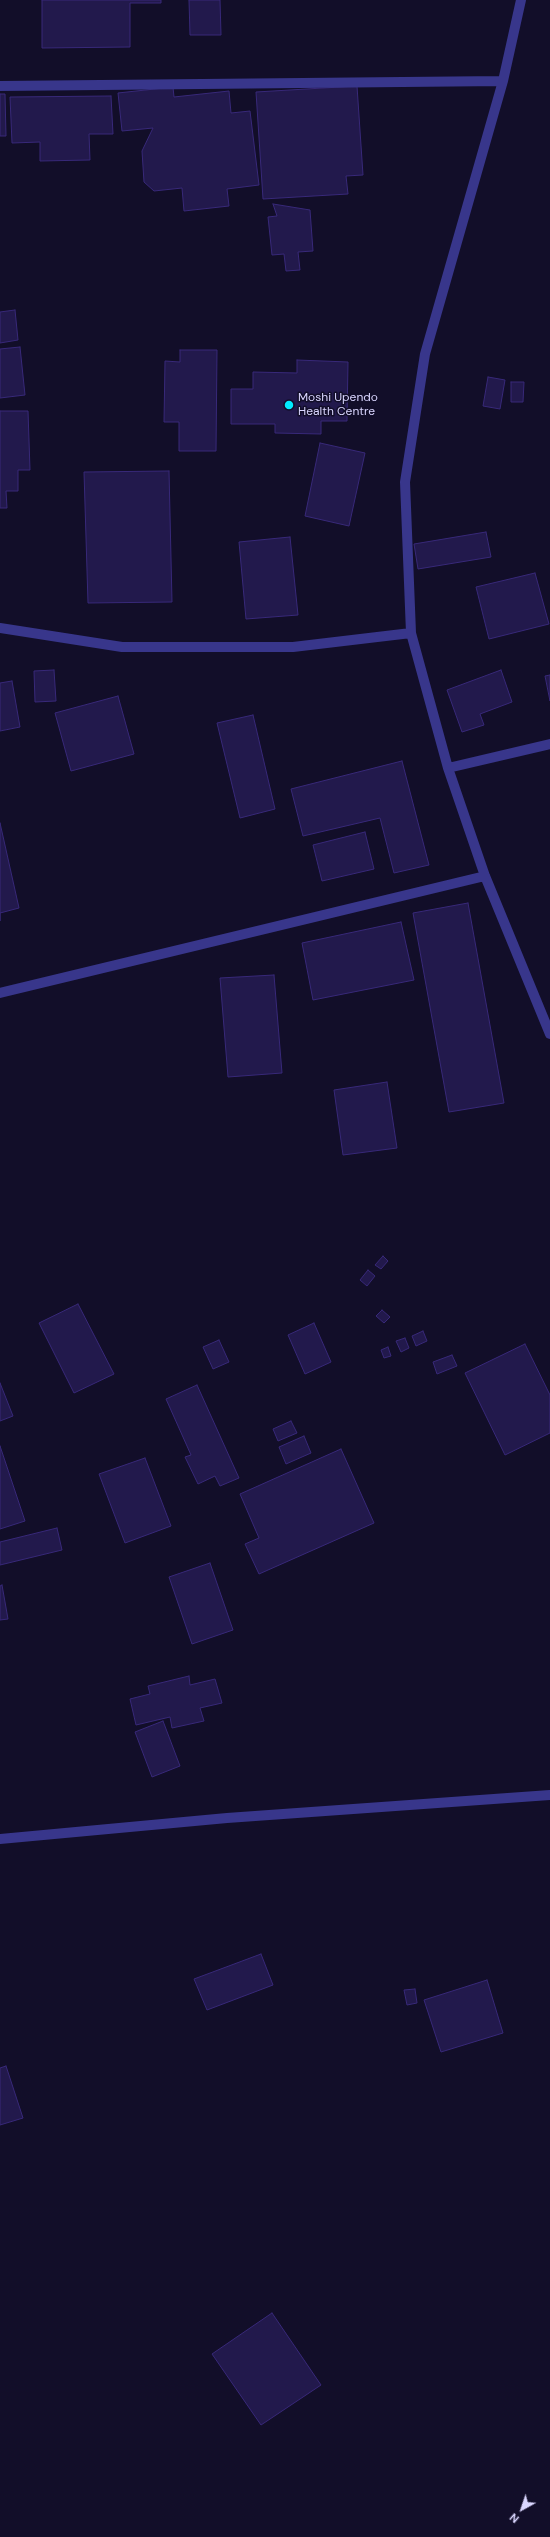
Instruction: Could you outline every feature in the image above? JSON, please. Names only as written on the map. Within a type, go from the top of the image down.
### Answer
[{"type":"street","points":[[520,0],[503,81],[425,354],[405,482],[411,633],[448,768],[485,876],[550,1034]]},
{"type":"street","points":[[0,86],[503,81]]},
{"type":"street","points":[[0,628],[122,647],[293,646],[411,633]]},
{"type":"street","points":[[448,768],[550,744]]},
{"type":"street","points":[[0,993],[485,876]]},
{"type":"street","points":[[0,1839],[227,1818],[550,1795]]},
{"type":"building","points":[[42,0],[161,0],[161,3],[130,3],[130,47],[42,48]]},
{"type":"building","points":[[189,0],[220,0],[221,35],[190,35]]},
{"type":"building","points":[[357,86],[363,175],[346,176],[348,194],[263,199],[256,92]]},
{"type":"building","points":[[173,87],[174,97],[229,91],[231,113],[250,111],[259,185],[227,189],[229,206],[184,211],[182,188],[154,191],[144,182],[142,151],[153,128],[122,131],[118,93]]},
{"type":"building","points":[[0,94],[5,94],[6,136],[0,136]]},
{"type":"building","points":[[111,96],[113,134],[89,134],[90,160],[40,161],[40,142],[12,143],[10,97]]},
{"type":"building","points":[[273,204],[310,210],[313,251],[298,252],[300,270],[286,271],[284,254],[272,255],[268,217],[277,216]]},
{"type":"building","points":[[15,310],[18,340],[0,343],[0,312]]},
{"type":"building","points":[[20,347],[25,395],[0,398],[0,349]]},
{"type":"building","points":[[180,350],[217,350],[216,451],[179,451],[179,422],[164,422],[165,361],[180,362]]},
{"type":"building","name":"Moshi Upendo Health Centre","points":[[297,360],[348,362],[347,421],[321,421],[321,434],[275,433],[275,424],[231,424],[231,389],[253,389],[253,372],[297,373]]},
{"type":"building","points":[[488,377],[505,380],[500,409],[483,406]]},
{"type":"building","points":[[511,382],[524,382],[523,402],[511,402]]},
{"type":"building","points":[[0,411],[28,411],[30,470],[18,470],[18,491],[6,491],[7,508],[0,508]]},
{"type":"building","points":[[320,443],[365,453],[349,526],[305,516]]},
{"type":"building","points":[[169,471],[172,602],[88,603],[84,472]]},
{"type":"building","points":[[486,532],[491,557],[418,569],[414,544]]},
{"type":"building","points":[[290,537],[298,615],[246,619],[239,542]]},
{"type":"building","points":[[535,573],[549,624],[489,639],[476,587]]},
{"type":"building","points":[[54,670],[56,701],[35,702],[34,671]]},
{"type":"building","points":[[501,670],[512,702],[480,714],[484,725],[462,732],[447,690]]},
{"type":"building","points":[[550,675],[550,701],[545,676]]},
{"type":"building","points":[[12,681],[20,727],[0,731],[0,683]]},
{"type":"building","points":[[118,696],[134,754],[71,771],[55,713]]},
{"type":"building","points":[[253,715],[275,809],[240,818],[217,723]]},
{"type":"building","points":[[402,761],[429,865],[394,873],[380,818],[303,836],[291,789]]},
{"type":"building","points":[[0,823],[19,908],[0,913]]},
{"type":"building","points":[[365,832],[374,869],[322,881],[313,845]]},
{"type":"building","points":[[468,903],[504,1103],[449,1112],[413,913]]},
{"type":"building","points":[[401,922],[414,980],[313,1000],[302,943]]},
{"type":"building","points":[[274,975],[282,1073],[228,1077],[220,978]]},
{"type":"building","points":[[387,1082],[397,1148],[343,1155],[334,1090]]},
{"type":"building","points":[[383,1256],[388,1261],[381,1269],[375,1265]]},
{"type":"building","points":[[368,1270],[375,1276],[367,1286],[360,1280]]},
{"type":"building","points":[[78,1304],[114,1374],[74,1393],[39,1323]]},
{"type":"building","points":[[382,1310],[390,1317],[384,1323],[376,1316]]},
{"type":"building","points":[[314,1323],[331,1362],[305,1374],[288,1335]]},
{"type":"building","points":[[423,1331],[427,1341],[416,1346],[412,1336]]},
{"type":"building","points":[[405,1338],[409,1348],[401,1352],[396,1341]]},
{"type":"building","points":[[219,1340],[229,1362],[213,1369],[203,1347]]},
{"type":"building","points":[[525,1344],[550,1395],[550,1433],[505,1455],[465,1373]]},
{"type":"building","points":[[388,1347],[391,1356],[384,1358],[381,1350]]},
{"type":"building","points":[[452,1355],[457,1366],[437,1374],[433,1362]]},
{"type":"building","points":[[0,1383],[13,1416],[0,1421]]},
{"type":"building","points":[[197,1385],[239,1478],[220,1486],[215,1476],[198,1484],[185,1457],[191,1455],[166,1399]]},
{"type":"building","points":[[291,1421],[297,1433],[278,1441],[273,1429]]},
{"type":"building","points":[[304,1436],[311,1453],[286,1464],[279,1447]]},
{"type":"building","points":[[0,1446],[25,1521],[0,1529]]},
{"type":"building","points":[[341,1449],[374,1523],[259,1574],[245,1544],[259,1538],[240,1494]]},
{"type":"building","points":[[145,1458],[171,1526],[125,1543],[99,1474]]},
{"type":"building","points":[[57,1528],[62,1550],[0,1565],[0,1542]]},
{"type":"building","points":[[210,1563],[233,1630],[192,1644],[169,1577]]},
{"type":"building","points":[[2,1585],[8,1619],[0,1620],[0,1586]]},
{"type":"building","points":[[189,1676],[190,1685],[215,1679],[222,1703],[200,1708],[204,1721],[172,1728],[170,1717],[136,1725],[130,1699],[150,1694],[148,1686]]},
{"type":"building","points":[[163,1721],[180,1766],[152,1777],[135,1732]]},
{"type":"building","points":[[261,1954],[273,1985],[207,2010],[194,1979]]},
{"type":"building","points":[[487,1980],[503,2033],[441,2052],[424,2000]]},
{"type":"building","points":[[415,1989],[417,2003],[407,2005],[404,1990]]},
{"type":"building","points":[[6,2066],[23,2118],[0,2125],[0,2068]]},
{"type":"building","points":[[272,2313],[321,2385],[261,2425],[212,2354]]},
{"type":"place","name":"Moshi Upendo Health Centre","points":[[289,405]]}]
